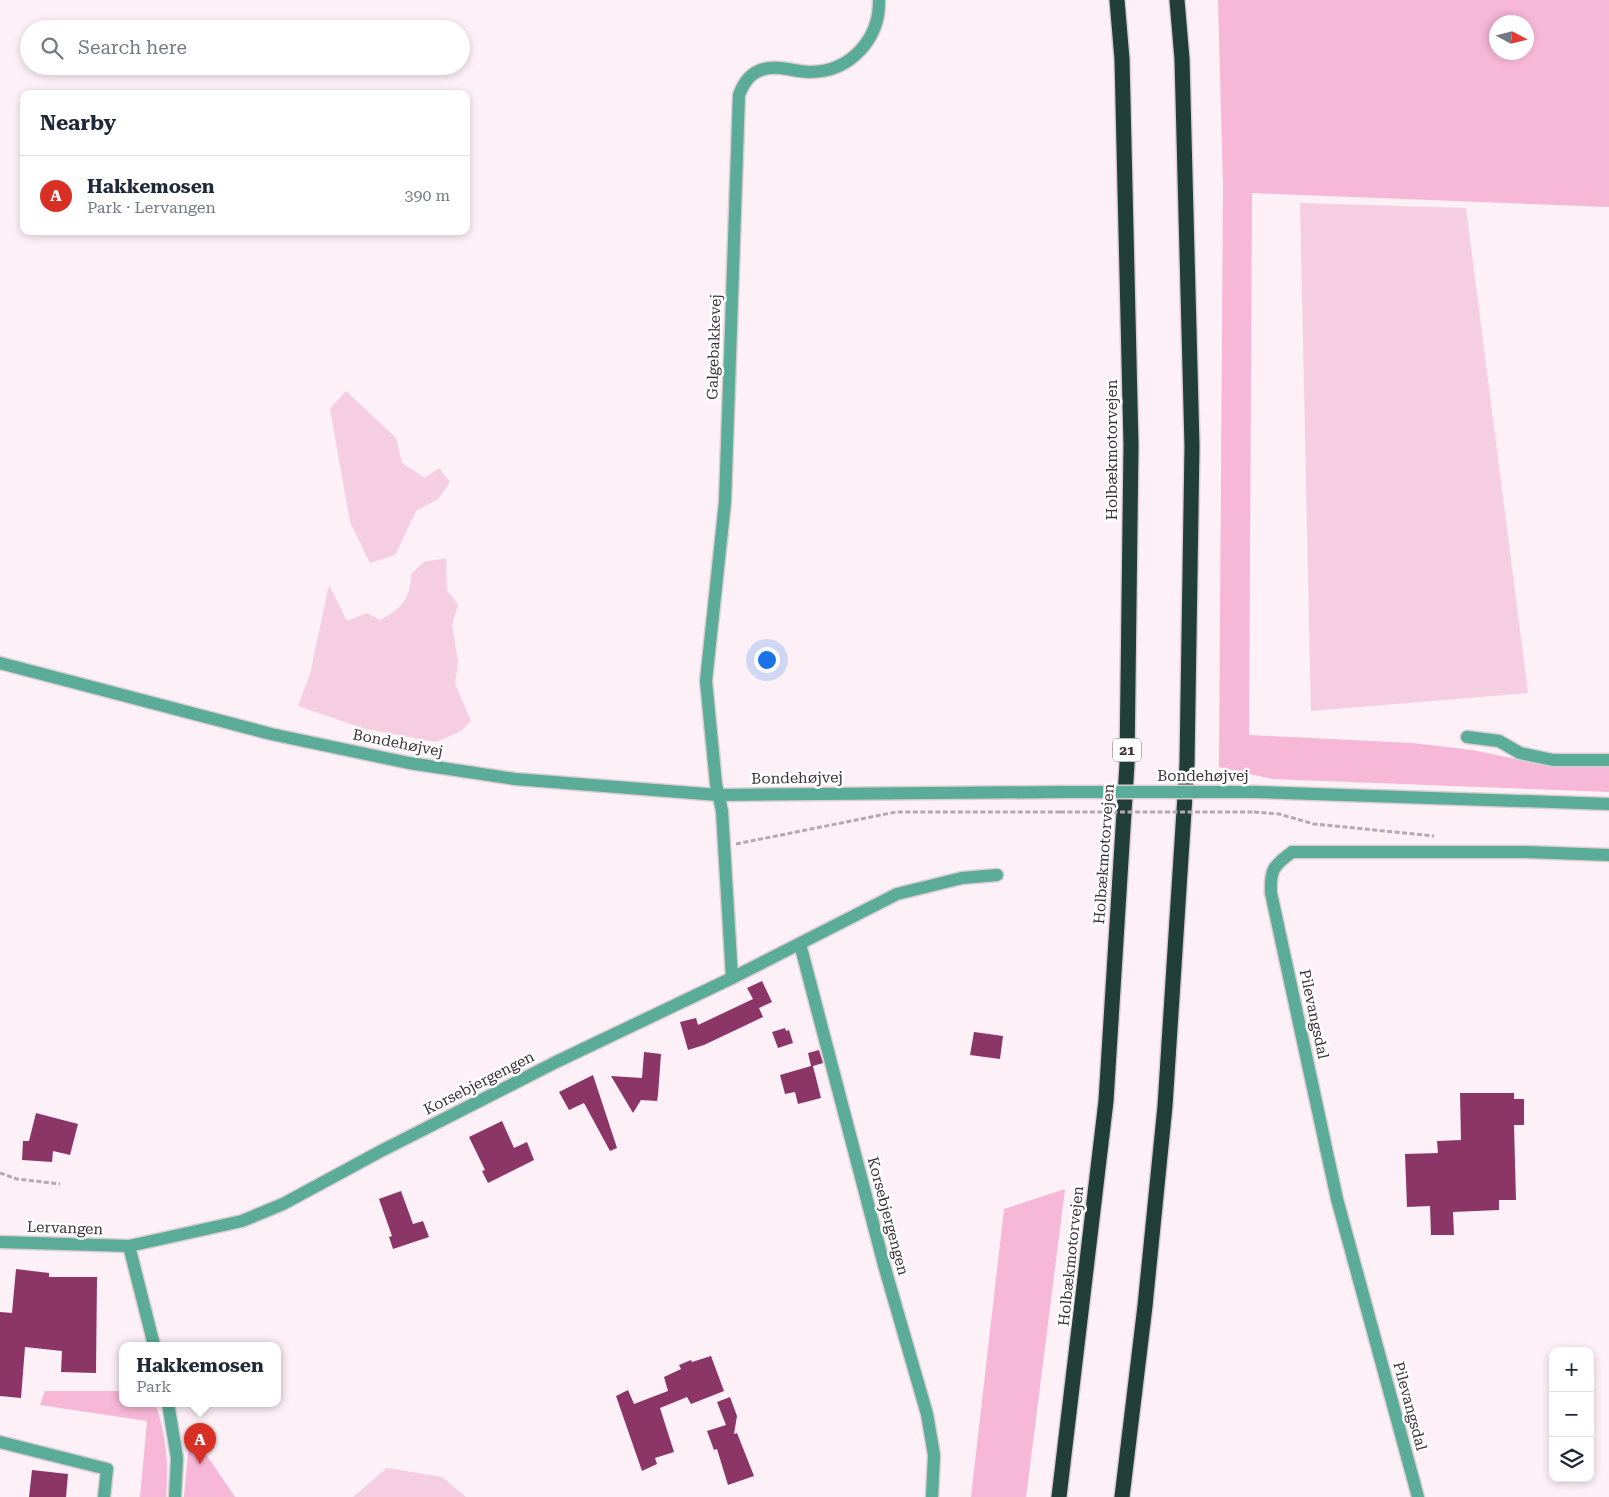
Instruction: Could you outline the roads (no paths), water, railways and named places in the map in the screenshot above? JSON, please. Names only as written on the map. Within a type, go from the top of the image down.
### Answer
[{"type":"highway","name":"Holbækmotorvejen","points":[[1059,1497],[1106,1101],[1127,764],[1131,445],[1122,59],[1117,0]]},
{"type":"highway","points":[[1122,1497],[1146,1306],[1165,1106],[1187,764],[1192,446],[1182,58],[1177,0]]},
{"type":"street","name":"Galgebakkevej","points":[[718,795],[706,681],[725,502],[739,95],[743,84],[760,70],[772,68],[812,72],[841,64],[855,56],[867,45],[880,17],[880,0]]},
{"type":"street","name":"Bondehøjvej","points":[[0,663],[272,734],[409,763],[514,779],[718,795],[1255,792],[1609,804]]},
{"type":"street","points":[[1467,737],[1499,741],[1520,753],[1554,760],[1609,760]]},
{"type":"street","points":[[718,795],[722,811],[732,978]]},
{"type":"street","name":"Pilevangsdal","points":[[1418,1497],[1337,1199],[1271,893],[1270,875],[1278,862],[1292,852],[1526,852],[1556,855],[1609,855]]},
{"type":"street","name":"Korsebjergengen","points":[[242,1221],[283,1204],[388,1147],[610,1035],[732,978],[897,894],[962,878],[997,875]]},
{"type":"street","name":"Korsebjergengen","points":[[800,944],[881,1255],[927,1414],[934,1455],[932,1497]]},
{"type":"street","name":"Lervangen","points":[[0,1242],[129,1246],[242,1221]]},
{"type":"street","points":[[129,1246],[153,1342]]},
{"type":"street","points":[[169,1407],[177,1458],[175,1497]]},
{"type":"street","points":[[0,1442],[107,1468],[104,1497]]},
{"type":"place","name":"Hakkemosen","points":[[200,1464]]}]
